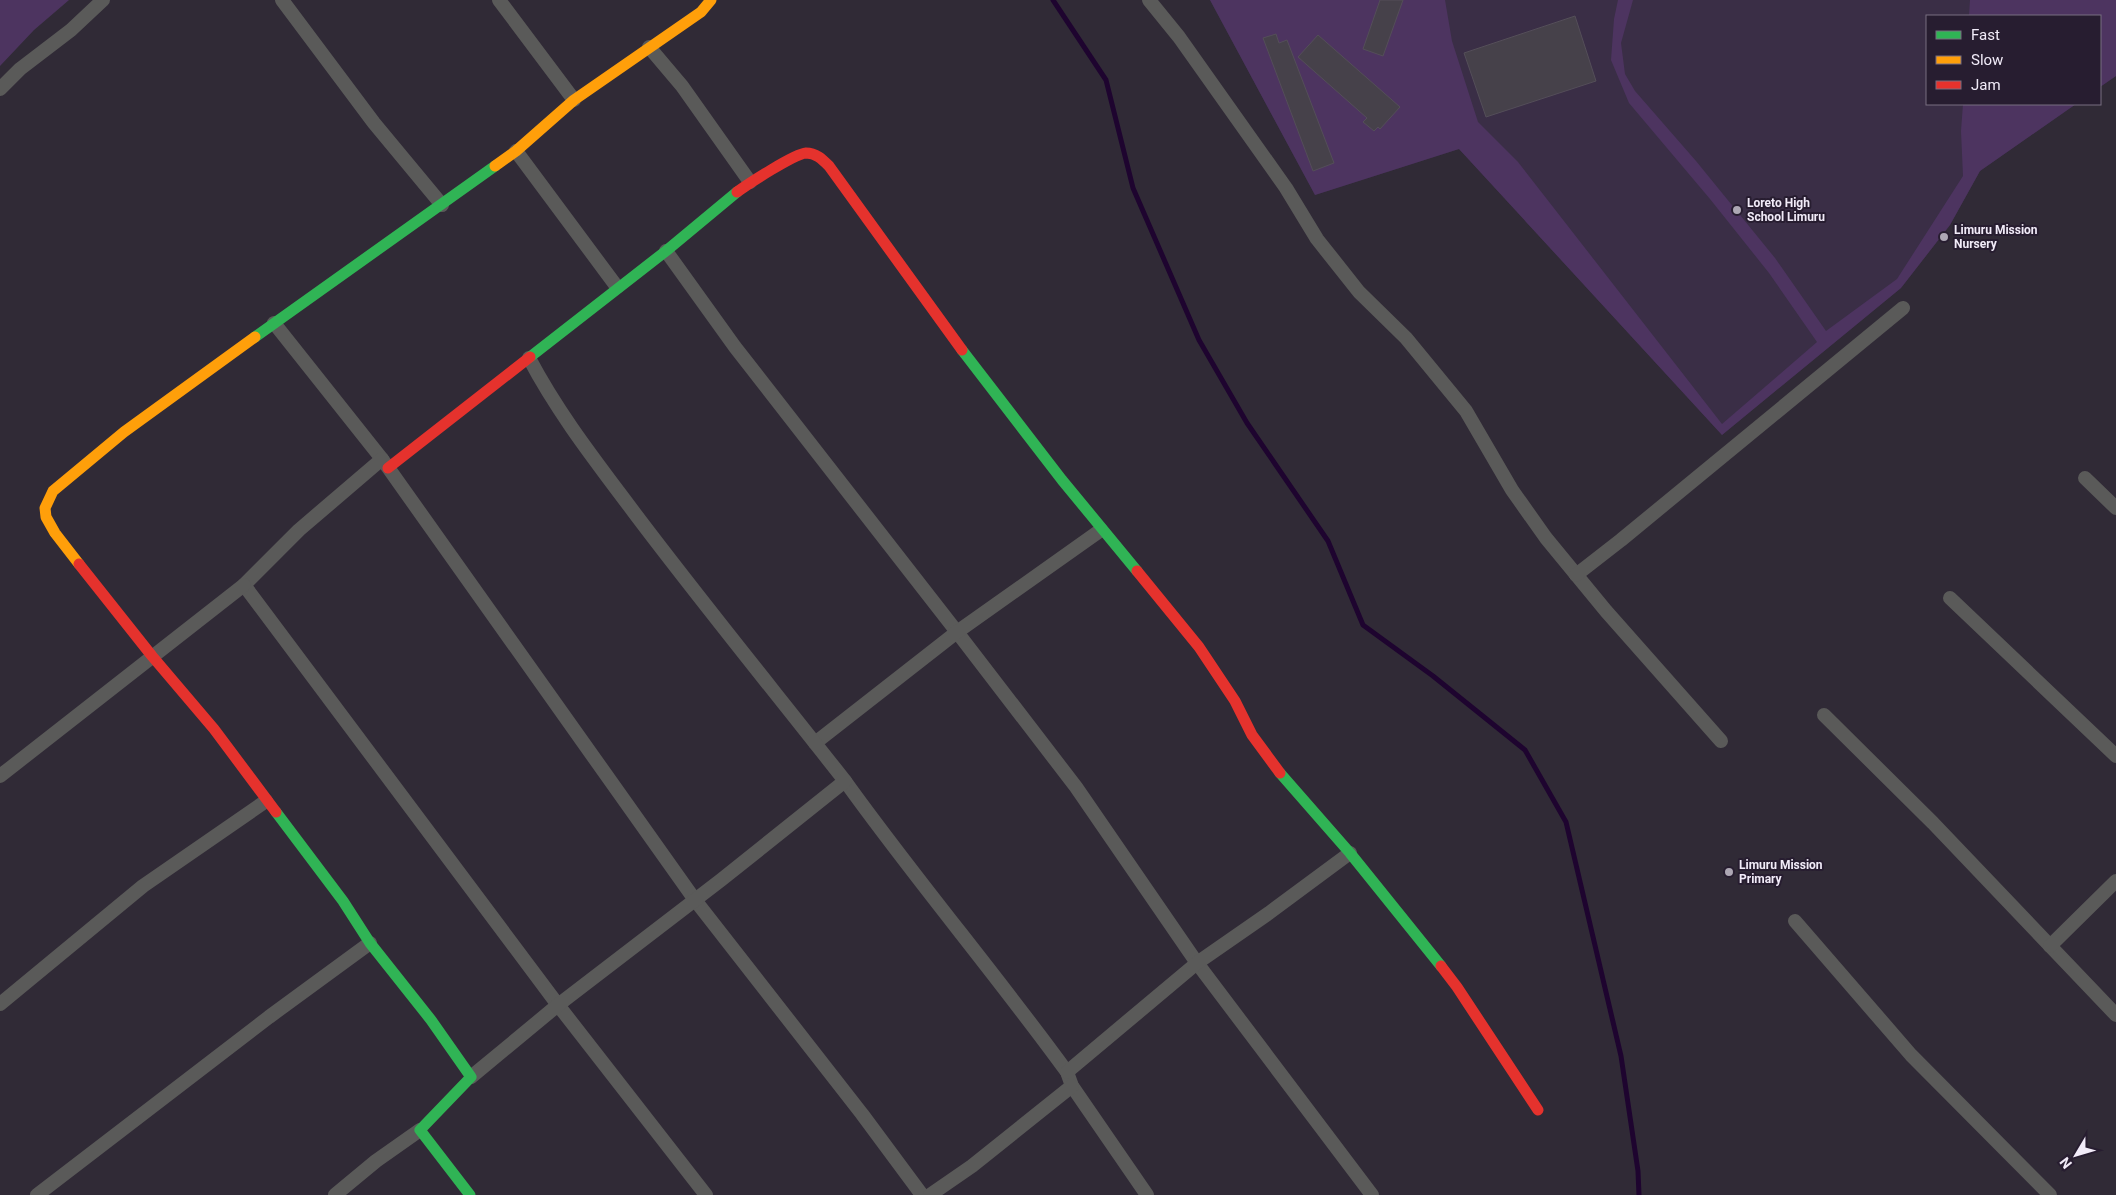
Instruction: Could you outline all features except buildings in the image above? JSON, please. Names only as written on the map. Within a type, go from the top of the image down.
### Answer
[{"type":"street","points":[[0,89],[20,69],[71,30],[103,0]]},
{"type":"street","points":[[282,0],[374,123],[442,206]]},
{"type":"street","points":[[499,0],[574,100]]},
{"type":"street","points":[[471,1078],[432,1020],[370,943],[343,901],[266,801],[214,729],[152,656],[46,521],[44,512],[53,491],[124,432],[274,323],[442,206],[516,151],[574,100],[701,12],[712,0]]},
{"type":"street","points":[[1150,0],[1180,37],[1286,188],[1317,239],[1359,292],[1406,338],[1466,411],[1512,490],[1546,538],[1721,741]]},
{"type":"street","points":[[649,47],[682,86],[750,182]]},
{"type":"street","points":[[516,151],[617,287]]},
{"type":"street","points":[[0,776],[244,584],[299,530],[385,463],[529,358],[617,287],[666,251],[750,182],[804,153],[817,155],[828,166],[958,344],[1102,530],[1200,647],[1235,701],[1252,735],[1277,770],[1350,853],[1457,987],[1538,1110]]},
{"type":"street","points":[[666,251],[736,347],[1076,787],[1197,963],[1372,1195]]},
{"type":"street","points":[[1576,575],[1902,308]]},
{"type":"street","points":[[274,323],[385,463],[694,900],[862,1114],[922,1195]]},
{"type":"street","points":[[529,358],[548,394],[602,471],[1012,997],[1067,1072],[1072,1086],[1148,1195]]},
{"type":"street","points":[[2085,478],[2116,508]]},
{"type":"street","points":[[815,743],[958,632],[1102,530]]},
{"type":"street","points":[[244,584],[558,1005],[706,1195]]},
{"type":"street","points":[[1950,598],[2116,756]]},
{"type":"street","points":[[1824,714],[1933,823],[2116,1015]]},
{"type":"street","points":[[335,1195],[376,1161],[420,1130],[471,1078],[558,1005],[845,781]]},
{"type":"street","points":[[0,1004],[143,886],[266,801]]},
{"type":"street","points":[[1067,1072],[1197,963],[1350,853]]},
{"type":"street","points":[[2050,946],[2116,881]]},
{"type":"street","points":[[1795,922],[1911,1055],[2050,1195]]},
{"type":"street","points":[[37,1195],[269,1017],[370,943]]},
{"type":"street","points":[[930,1195],[972,1166],[1072,1086]]},
{"type":"street","points":[[420,1130],[470,1195]]},
{"type":"shaded area","points":[[0,0],[69,0],[34,30],[0,66]]},
{"type":"shaded area","name":"Loreto High School Limuru","points":[[1210,0],[2116,0],[2116,76],[2101,86],[2101,15],[1926,15],[1926,105],[2075,105],[1980,171],[1950,225],[1901,288],[1722,435],[1459,149],[1315,195]]},
{"type":"shaded area","points":[[1210,0],[1445,0],[1452,41],[1478,122],[1518,162],[1722,424],[1817,342],[1769,273],[1629,103],[1611,60],[1614,19],[1618,0],[1633,0],[1621,43],[1625,74],[1635,91],[1696,161],[1775,258],[1826,331],[1897,279],[1963,176],[1961,131],[1963,105],[2075,105],[1980,171],[1950,225],[1901,288],[1722,435],[1459,149],[1315,195]]},
{"type":"shaded area","points":[[1970,0],[2116,0],[2116,76],[2101,86],[2101,15],[1969,15]]},
{"type":"waterway","points":[[1053,0],[1106,80],[1133,188],[1199,340],[1247,423],[1328,541],[1363,625],[1433,676],[1525,750],[1566,822],[1621,1056],[1638,1171],[1639,1195]]},
{"type":"traffic: fast","points":[[255,337],[495,166]]},
{"type":"traffic: fast","points":[[530,357],[666,251],[737,192]]},
{"type":"traffic: fast","points":[[962,350],[1062,480],[1137,571]]},
{"type":"traffic: fast","points":[[1280,773],[1350,853],[1441,966]]},
{"type":"traffic: fast","points":[[276,812],[343,901],[370,943],[431,1020],[471,1077],[420,1130],[470,1195]]},
{"type":"traffic: slow","points":[[495,166],[516,151],[574,100],[701,12],[711,0]]},
{"type":"traffic: slow","points":[[79,564],[55,533],[46,517],[45,508],[53,491],[124,432],[255,337]]},
{"type":"traffic: jam","points":[[737,192],[792,158],[806,153],[819,157],[829,166],[962,350]]},
{"type":"traffic: jam","points":[[388,468],[530,357]]},
{"type":"traffic: jam","points":[[79,564],[152,656],[214,729],[276,812]]},
{"type":"traffic: jam","points":[[1137,571],[1199,647],[1235,701],[1252,735],[1280,773]]},
{"type":"traffic: jam","points":[[1441,966],[1457,987],[1538,1110]]},
{"type":"place","name":"Loreto High School Limuru","points":[[1737,210]]},
{"type":"place","name":"Limuru Mission Nursery","points":[[1944,237]]},
{"type":"place","name":"Limuru Mission Primary","points":[[1729,872]]}]
